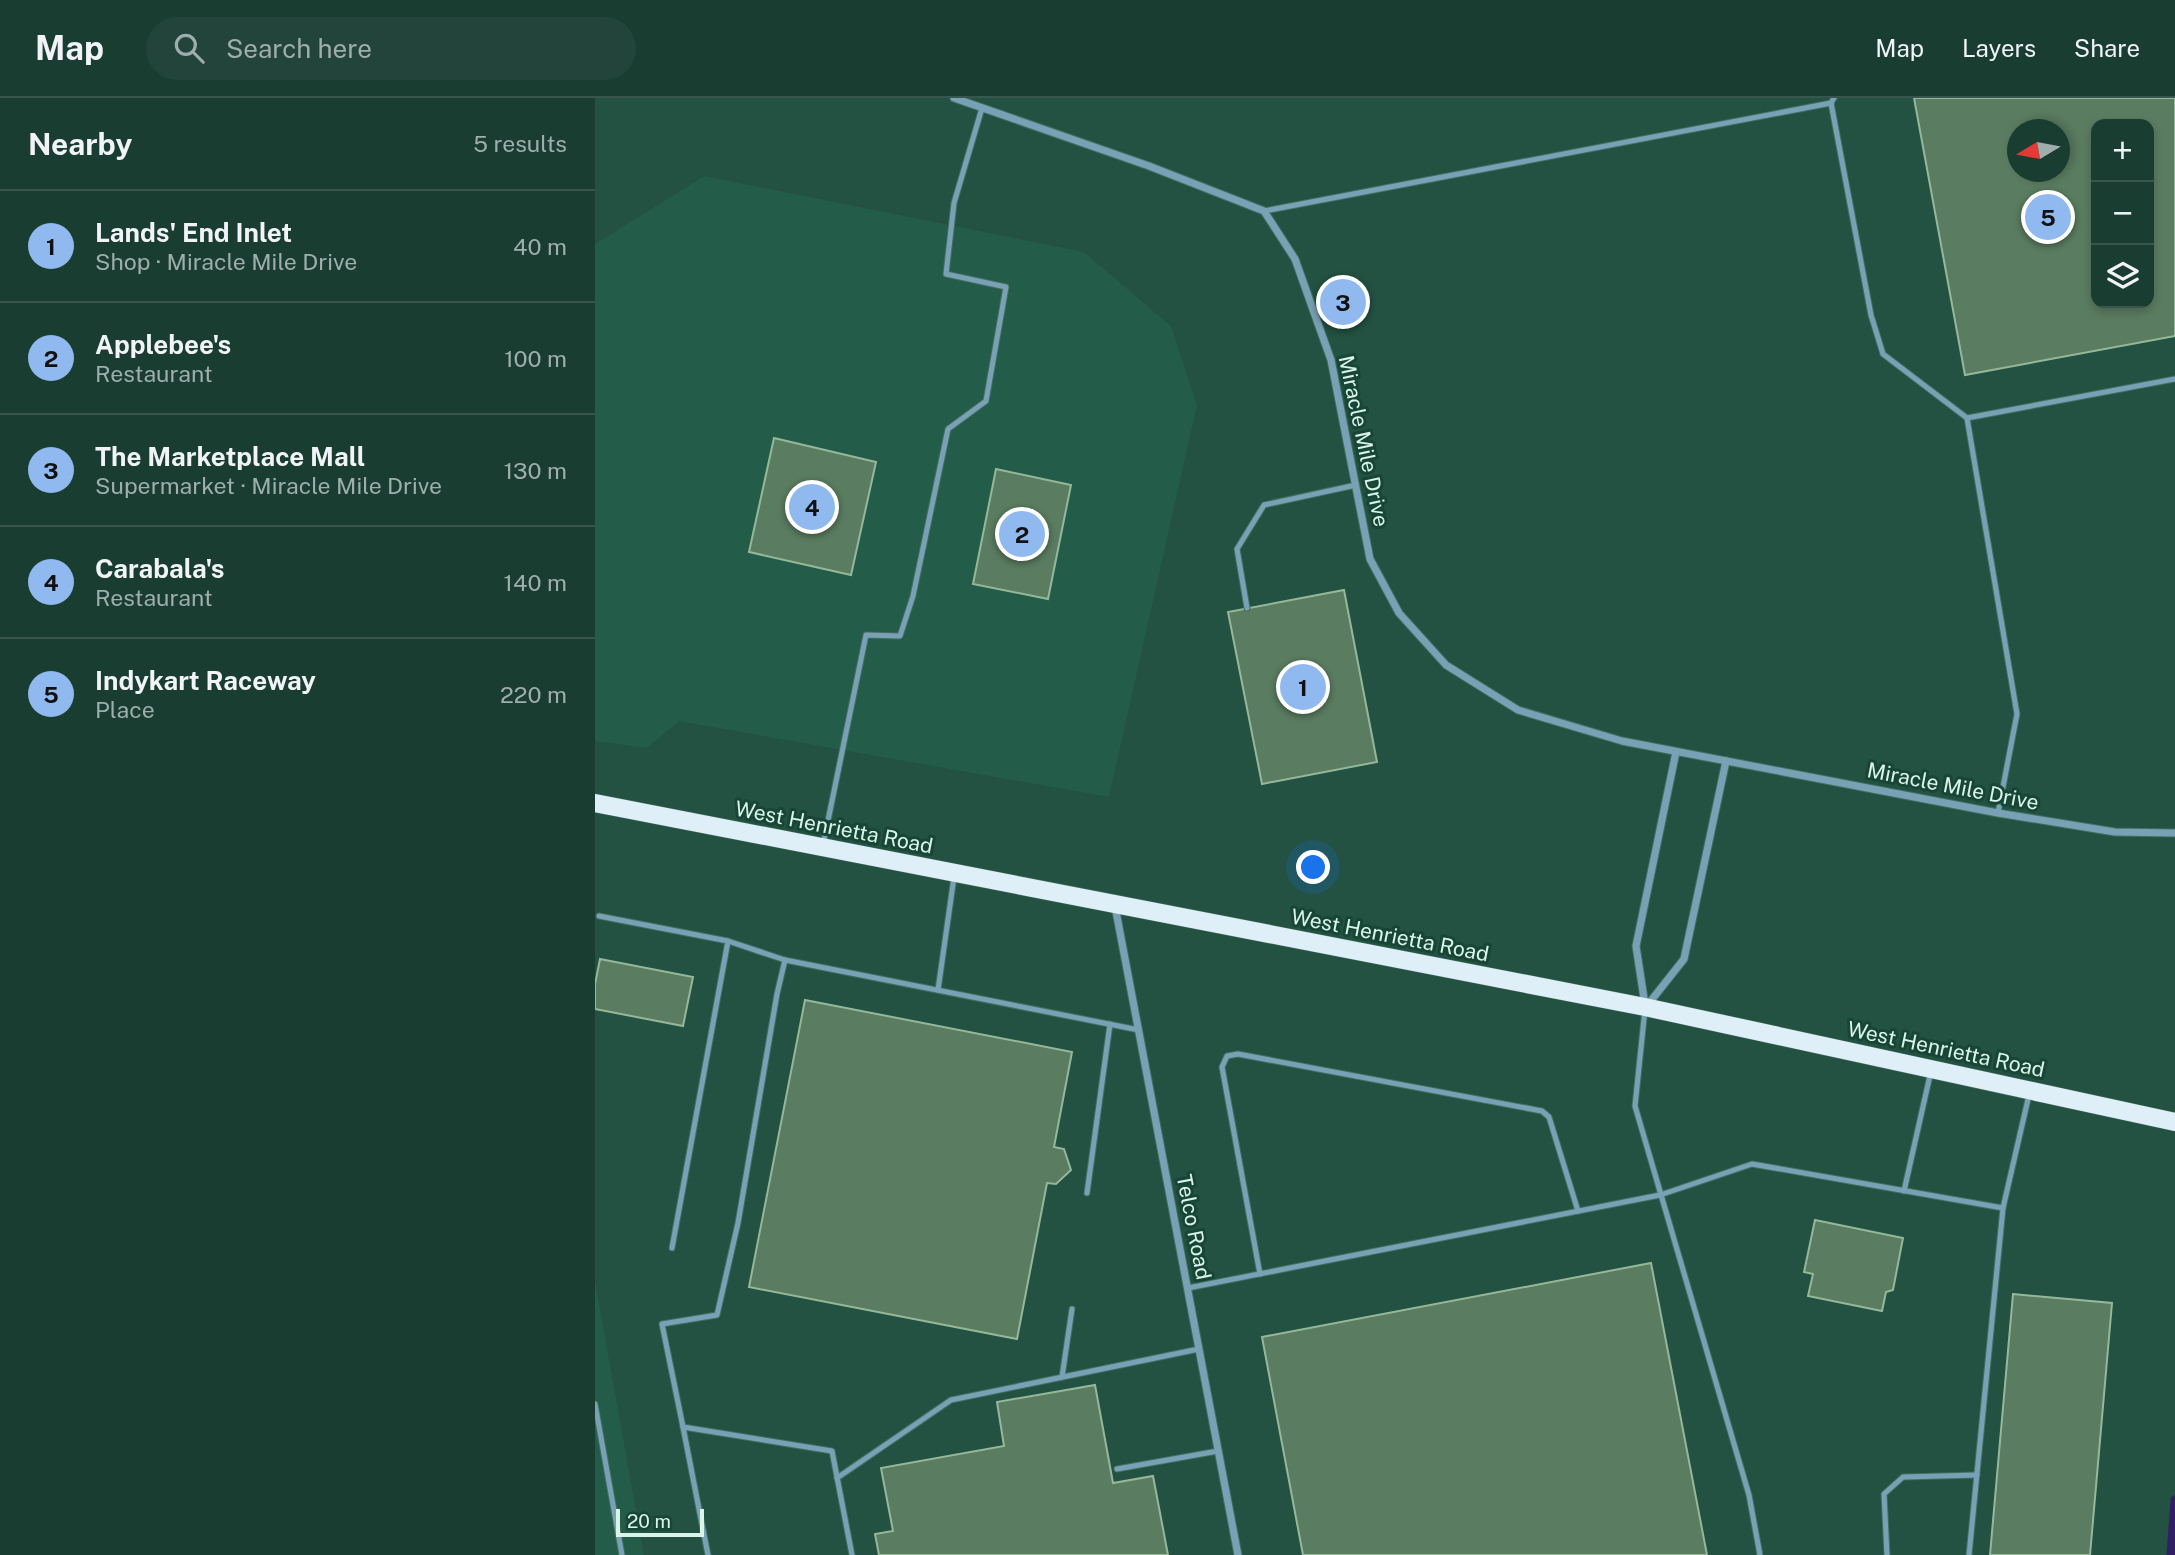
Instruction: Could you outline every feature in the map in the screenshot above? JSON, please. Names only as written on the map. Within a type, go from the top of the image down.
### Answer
[{"type":"main road","name":"West Henrietta Road","points":[[595,803],[1645,1007],[2169,1121]]},
{"type":"street","points":[[954,98],[1149,166],[1264,211]]},
{"type":"street","name":"Miracle Mile Drive","points":[[1264,211],[1295,259],[1331,360],[1370,559],[1399,613],[1446,665],[1518,710],[1622,741],[1998,813],[2115,832],[2175,833]]},
{"type":"street","points":[[1645,1007],[1636,946],[1676,752]]},
{"type":"street","points":[[1645,1007],[1684,959],[1726,761]]},
{"type":"street","name":"Telco Road","points":[[1115,906],[1238,1555]]},
{"type":"lane","points":[[1264,211],[1832,101],[1871,315],[1883,354],[1967,418],[2017,714],[1998,813]]},
{"type":"lane","points":[[823,848],[866,635],[900,636],[913,596],[948,429],[986,401],[1006,287],[946,274],[954,203],[982,108]]},
{"type":"lane","points":[[1967,418],[2175,379]]},
{"type":"lane","points":[[1247,608],[1237,550],[1264,505],[1356,485]]},
{"type":"lane","points":[[938,990],[955,874]]},
{"type":"lane","points":[[599,916],[728,941],[785,960],[1139,1030]]},
{"type":"lane","points":[[672,1248],[728,941]]},
{"type":"lane","points":[[708,1555],[662,1324],[717,1315],[738,1223],[785,960]]},
{"type":"lane","points":[[1645,1007],[1635,1106],[1749,1495],[1760,1555]]},
{"type":"lane","points":[[1087,1193],[1110,1024]]},
{"type":"lane","points":[[1260,1274],[1222,1067],[1227,1056],[1238,1054],[1542,1111],[1549,1117],[1578,1211]]},
{"type":"lane","points":[[1904,1191],[1931,1069]]},
{"type":"lane","points":[[1969,1555],[2003,1208],[2030,1091]]},
{"type":"lane","points":[[1188,1288],[1660,1195],[1752,1164],[2003,1208]]},
{"type":"lane","points":[[1062,1377],[1072,1309]]},
{"type":"lane","points":[[837,1478],[951,1400],[1199,1349]]},
{"type":"lane","points":[[595,1404],[622,1555]]},
{"type":"lane","points":[[683,1427],[832,1451],[852,1555]]},
{"type":"lane","points":[[1117,1469],[1218,1451]]},
{"type":"lane","points":[[1887,1555],[1884,1494],[1903,1477],[1977,1475]]},
{"type":"shaded area","points":[[704,176],[1084,252],[1171,326],[1197,405],[1109,797],[679,721],[647,748],[595,741],[595,244]]},
{"type":"shaded area","points":[[595,1281],[644,1555],[595,1555]]},
{"type":"building","points":[[1914,98],[2175,98],[2175,336],[1965,375]]},
{"type":"building","points":[[774,438],[876,462],[851,575],[749,552]]},
{"type":"building","points":[[996,469],[1071,485],[1048,599],[973,584]]},
{"type":"building","points":[[1344,590],[1377,762],[1262,784],[1228,612]]},
{"type":"building","points":[[600,959],[693,977],[683,1026],[595,1009],[595,984]]},
{"type":"building","points":[[805,1000],[1072,1052],[1054,1147],[1064,1149],[1071,1170],[1056,1184],[1047,1183],[1017,1339],[749,1287]]},
{"type":"building","points":[[1815,1220],[1903,1238],[1893,1290],[1886,1292],[1882,1311],[1808,1296],[1813,1274],[1804,1272]]},
{"type":"building","points":[[1651,1263],[1707,1555],[1303,1555],[1262,1337]]},
{"type":"building","points":[[2013,1294],[2112,1303],[2090,1555],[1990,1555]]},
{"type":"building","points":[[1095,1385],[1113,1483],[1153,1476],[1168,1555],[879,1555],[875,1534],[893,1531],[881,1468],[1004,1446],[997,1402]]},
{"type":"waterway","points":[[2171,1555],[2175,1500]]},
{"type":"place","name":"Indykart Raceway","points":[[2048,217]]},
{"type":"place","name":"The Marketplace Mall","points":[[1343,302]]},
{"type":"place","name":"Carabala's","points":[[812,507]]},
{"type":"place","name":"Applebee's","points":[[1022,534]]},
{"type":"place","name":"Lands' End Inlet","points":[[1303,687]]}]
